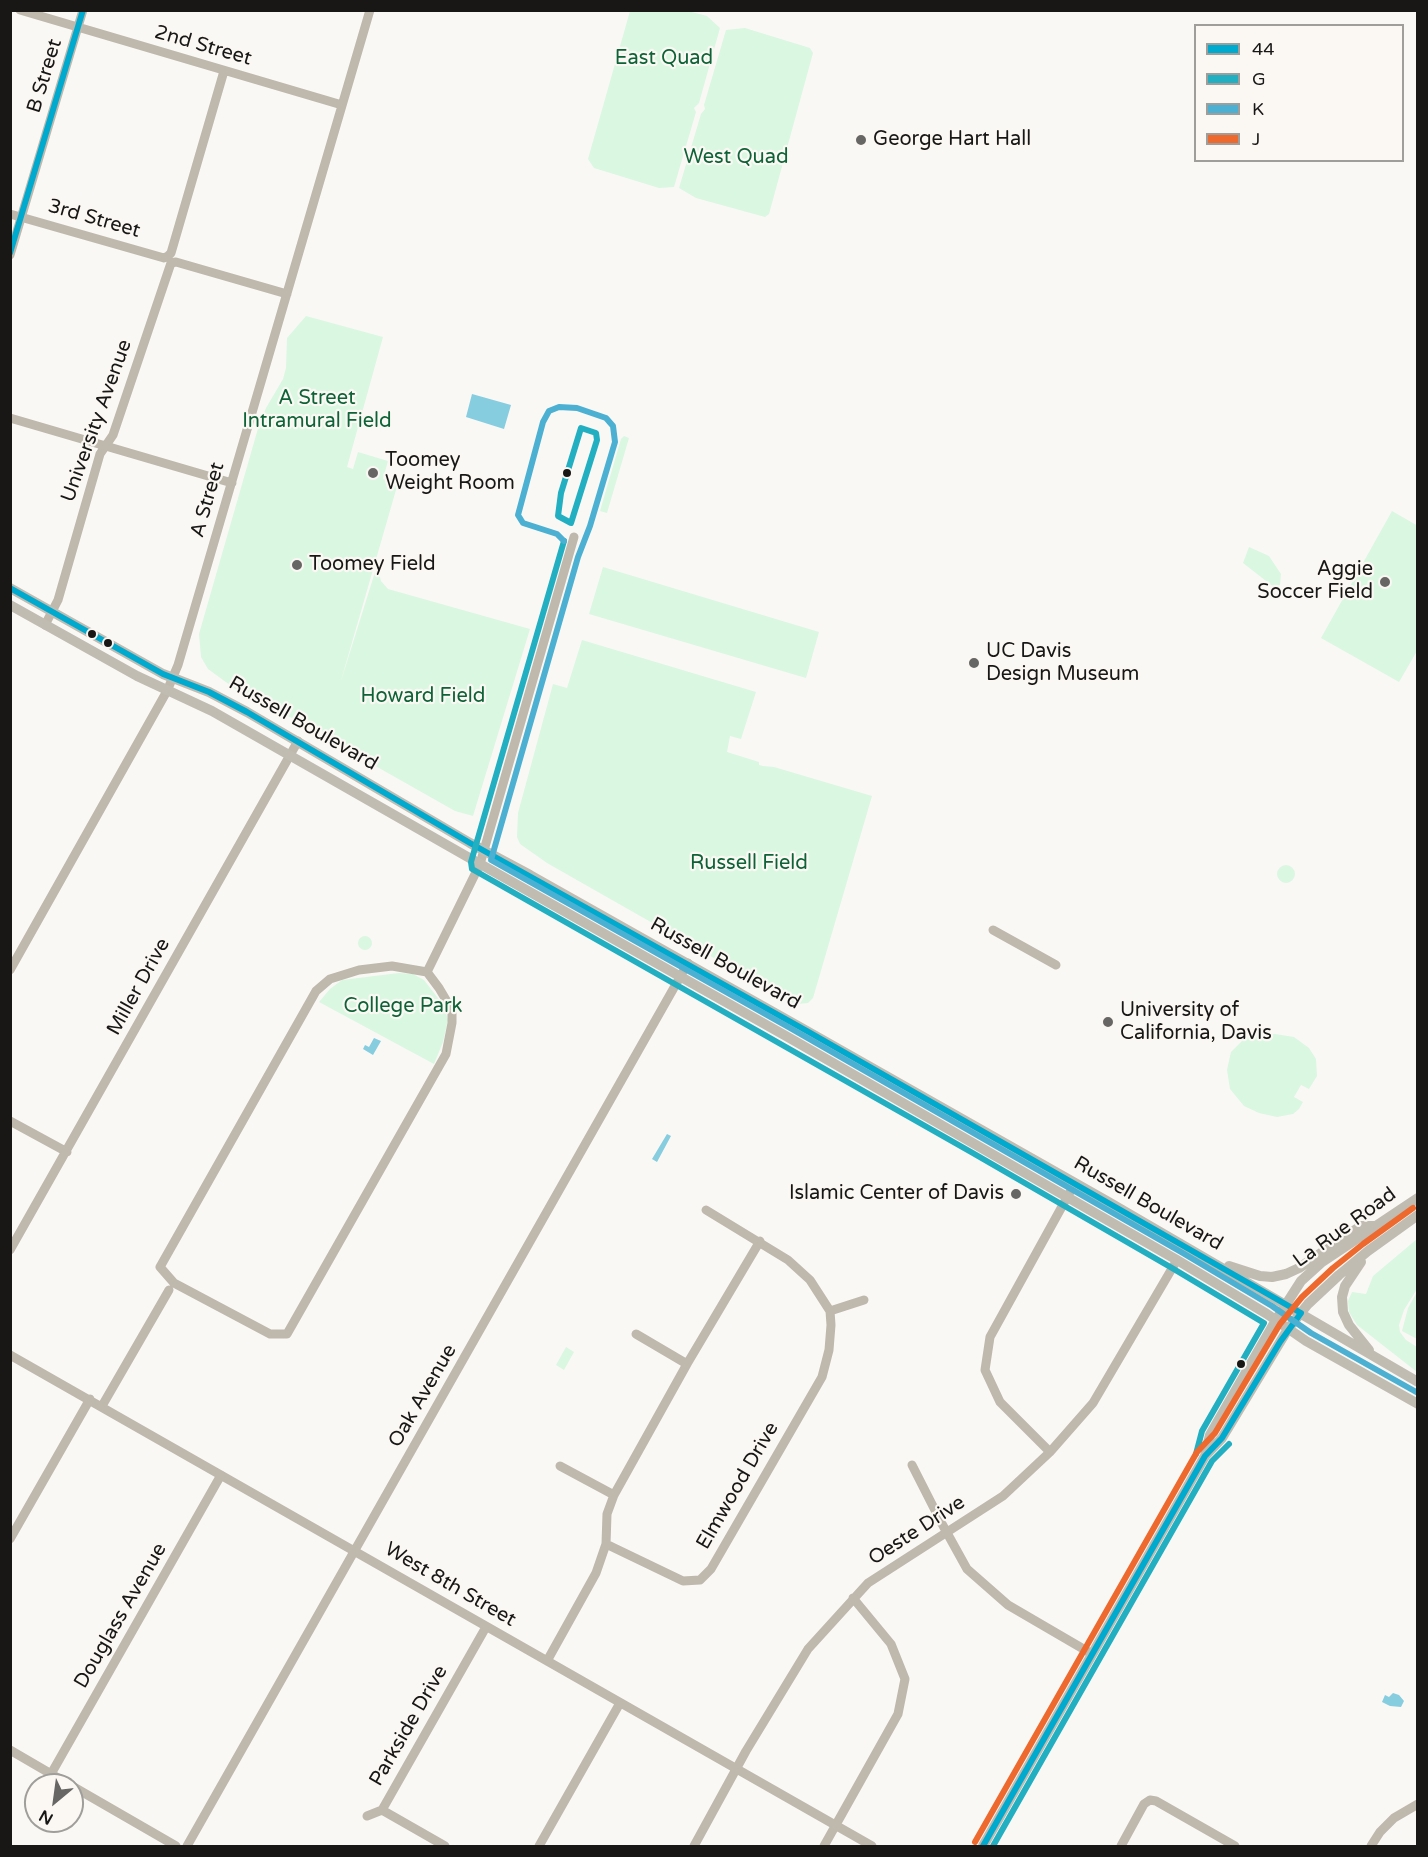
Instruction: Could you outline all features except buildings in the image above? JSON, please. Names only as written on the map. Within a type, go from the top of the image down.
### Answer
[{"type":"main road","name":"Russell Boulevard","points":[[10,588],[154,669],[209,692],[298,741],[484,851],[688,963],[1076,1183],[1418,1382]]},
{"type":"main road","name":"Russell Boulevard","points":[[10,605],[137,676],[212,711],[770,1027],[1177,1260],[1288,1329],[1418,1404]]},
{"type":"main road","points":[[770,1027],[777,1023],[794,1033],[807,1031]]},
{"type":"main road","name":"La Rue Road","points":[[1205,1456],[1210,1435],[1301,1281],[1375,1226],[1418,1198]]},
{"type":"main road","name":"La Rue Road","points":[[1214,1448],[1233,1421],[1288,1329],[1301,1313],[1319,1293],[1368,1251],[1418,1215]]},
{"type":"main road","points":[[1209,1260],[1260,1276],[1282,1275],[1299,1268],[1361,1226],[1375,1226]]},
{"type":"main road","points":[[1368,1251],[1344,1286],[1342,1297],[1343,1312],[1349,1325],[1361,1338],[1370,1353]]},
{"type":"main road","points":[[983,1846],[1205,1456],[1214,1448],[1231,1414],[1232,1409],[1227,1405]]},
{"type":"street","name":"2nd Street","points":[[20,10],[342,105]]},
{"type":"street","name":"B Street","points":[[10,255],[83,10]]},
{"type":"street","name":"A Street","points":[[10,970],[173,678],[370,10]]},
{"type":"street","name":"University Avenue","points":[[45,624],[52,612],[68,569],[100,454],[114,435],[169,260],[224,71]]},
{"type":"street","name":"3rd Street","points":[[10,214],[287,294]]},
{"type":"street","points":[[10,418],[232,483]]},
{"type":"street","points":[[427,972],[480,864],[574,537]]},
{"type":"street","name":"Miller Drive","points":[[10,1250],[298,741]]},
{"type":"street","points":[[993,930],[1056,965]]},
{"type":"street","name":"Oak Avenue","points":[[187,1846],[688,963]]},
{"type":"street","points":[[392,966],[427,972],[440,988],[452,1010],[446,1054],[287,1334],[270,1334],[174,1282],[160,1267],[316,992],[330,979],[359,970],[392,966]]},
{"type":"street","points":[[10,1122],[67,1152]]},
{"type":"street","points":[[1050,1452],[1000,1402],[985,1370],[990,1337],[1076,1183]]},
{"type":"street","points":[[706,1210],[788,1260],[810,1280],[830,1311],[864,1300]]},
{"type":"street","points":[[547,1661],[596,1573],[606,1544],[607,1514],[614,1495],[687,1364],[760,1241]]},
{"type":"street","name":"Oeste Drive","points":[[694,1846],[808,1649],[868,1583],[1004,1496],[1050,1452],[1093,1403],[1177,1260]]},
{"type":"street","points":[[102,1406],[169,1290]]},
{"type":"street","name":"Elmwood Drive","points":[[606,1544],[683,1581],[700,1580],[711,1569],[822,1377],[829,1350],[830,1311]]},
{"type":"street","points":[[636,1334],[687,1364]]},
{"type":"street","name":"West 8th Street","points":[[10,1355],[872,1846]]},
{"type":"street","points":[[10,1539],[90,1399]]},
{"type":"street","points":[[912,1465],[967,1569],[1008,1605],[1092,1654]]},
{"type":"street","points":[[560,1466],[614,1495]]},
{"type":"street","name":"Douglass Avenue","points":[[52,1773],[221,1475]]},
{"type":"street","points":[[824,1846],[898,1714],[904,1679],[891,1644],[853,1598]]},
{"type":"street","name":"Parkside Drive","points":[[445,1846],[382,1810],[486,1627]]},
{"type":"street","points":[[539,1846],[620,1703]]},
{"type":"street","points":[[10,1750],[49,1773]]},
{"type":"street","points":[[84,1793],[176,1846]]},
{"type":"street","points":[[1121,1846],[1144,1804],[1150,1800],[1156,1801],[1235,1846]]},
{"type":"street","points":[[1371,1846],[1380,1832],[1394,1818],[1418,1804]]},
{"type":"street","points":[[367,1816],[382,1810]]},
{"type":"green space","name":"East Quad","points":[[630,11],[688,11],[707,16],[720,28],[699,103],[694,108],[696,112],[674,187],[659,188],[594,168],[588,159]]},
{"type":"green space","name":"West Quad","points":[[745,28],[810,48],[813,53],[769,214],[765,217],[696,198],[679,188],[701,114],[705,109],[704,105],[726,30]]},
{"type":"green space","points":[[306,316],[383,337],[347,467],[353,469],[358,452],[388,461],[383,479],[398,483],[340,684],[375,572],[379,573],[381,581],[388,589],[530,629],[473,816],[455,811],[326,738],[326,733],[249,699],[208,669],[201,657],[199,634],[259,425],[283,379],[286,368],[287,338]]},
{"type":"green space","points":[[624,436],[629,438],[607,513],[600,511],[621,439]]},
{"type":"green space","name":"Aggie Soccer Field","points":[[1392,511],[1418,526],[1417,651],[1399,682],[1321,638]]},
{"type":"green space","points":[[1249,547],[1269,556],[1281,574],[1280,585],[1275,588],[1243,563]]},
{"type":"green space","points":[[603,567],[819,632],[806,678],[589,614]]},
{"type":"green space","name":"Russell Field","points":[[582,640],[756,692],[741,739],[730,736],[727,752],[759,762],[759,765],[774,767],[872,796],[813,998],[808,1003],[793,1003],[547,863],[520,844],[517,837],[518,813],[553,684],[567,688]]},
{"type":"green space","points":[[1286,865],[1292,868],[1295,874],[1292,880],[1286,883],[1280,880],[1277,874],[1280,868]]},
{"type":"green space","points":[[362,936],[368,936],[372,943],[368,950],[362,950],[358,946],[358,940]]},
{"type":"green space","name":"College Park","points":[[399,973],[413,974],[424,980],[444,1006],[448,1020],[443,1042],[434,1064],[319,1002],[342,980]]},
{"type":"green space","points":[[1257,1034],[1294,1037],[1309,1048],[1316,1059],[1317,1076],[1309,1089],[1301,1085],[1294,1097],[1303,1102],[1293,1114],[1277,1117],[1259,1113],[1244,1106],[1230,1089],[1227,1070],[1231,1052],[1246,1037]]},
{"type":"green space","points":[[1417,1239],[1417,1289],[1404,1310],[1399,1325],[1400,1332],[1406,1340],[1417,1347],[1417,1372],[1357,1325],[1349,1312],[1348,1301],[1352,1292],[1366,1294],[1373,1276]]},
{"type":"green space","points":[[1417,1292],[1418,1339],[1402,1331],[1408,1308]]},
{"type":"green space","points":[[566,1347],[574,1352],[564,1370],[556,1365]]},
{"type":"water","points":[[472,394],[511,405],[504,429],[466,417]]},
{"type":"water","points":[[374,1038],[381,1041],[373,1055],[363,1049],[365,1045],[369,1047]]},
{"type":"water","points":[[667,1134],[671,1136],[657,1162],[652,1159]]},
{"type":"water","points":[[1393,1693],[1399,1695],[1404,1701],[1401,1707],[1390,1706],[1382,1702],[1385,1695],[1389,1697]]},
{"type":"transit line","name":"44","points":[[10,253],[83,10]]},
{"type":"transit line","name":"K","points":[[564,541],[557,534],[523,523],[518,515],[543,422],[549,411],[559,407],[577,408],[606,418],[613,426],[615,442],[590,526],[578,557],[491,860],[1181,1252],[1272,1306],[1311,1333],[1418,1393]]},
{"type":"transit line","name":"G","points":[[581,428],[596,433],[597,440],[571,523],[558,516],[561,493],[581,428]]},
{"type":"transit line","name":"G","points":[[564,541],[471,862],[472,869],[971,1152],[1264,1323],[1202,1431],[1196,1454]]},
{"type":"transit line","name":"44","points":[[10,588],[163,674],[209,692],[247,712],[470,843],[807,1031],[1301,1313],[1280,1342],[1222,1438],[1205,1456],[983,1846]]},
{"type":"transit line","name":"J","points":[[975,1842],[1197,1452],[1215,1433],[1280,1324],[1302,1297],[1333,1268],[1413,1208]]},
{"type":"transit line","name":"G","points":[[993,1846],[1212,1461],[1229,1444]]},
{"type":"place","name":"George Hart Hall","points":[[861,140]]},
{"type":"place","name":"Toomey Weight Room","points":[[373,473]]},
{"type":"place","name":"Toomey Field","points":[[297,565]]},
{"type":"place","name":"Aggie Soccer Field","points":[[1385,582]]},
{"type":"place","name":"UC Davis Design Museum","points":[[974,663]]},
{"type":"place","name":"University of California, Davis","points":[[1108,1022]]},
{"type":"place","name":"Islamic Center of Davis","points":[[1016,1194]]},
{"type":"park label","name":"A Street Intramural Field","points":[[317,410]]},
{"type":"park label","name":"Howard Field","points":[[423,697]]}]
